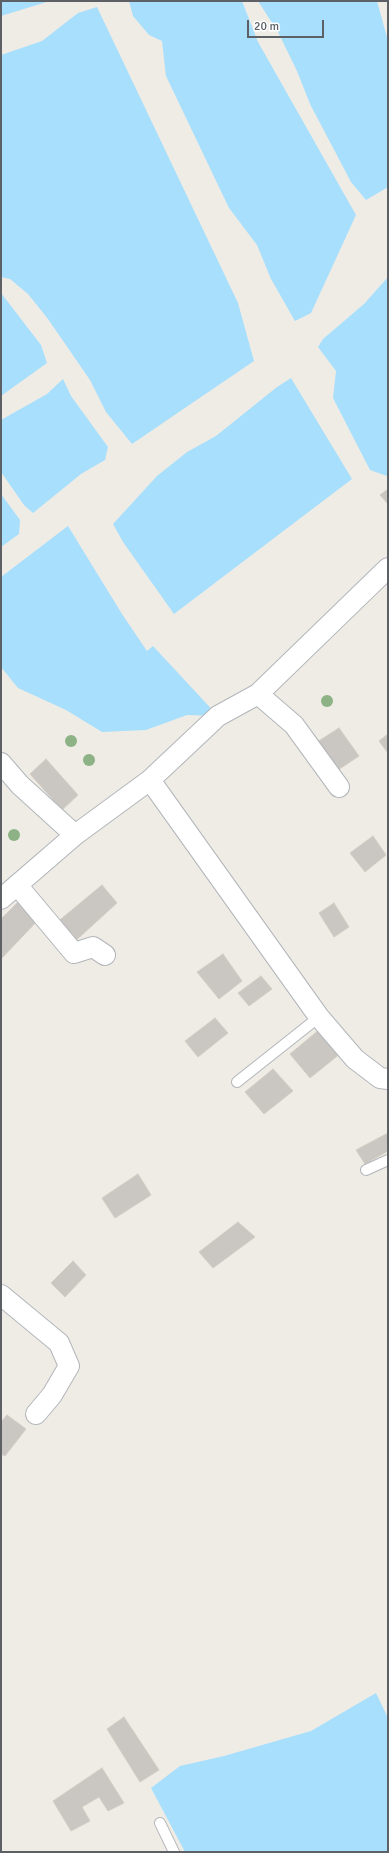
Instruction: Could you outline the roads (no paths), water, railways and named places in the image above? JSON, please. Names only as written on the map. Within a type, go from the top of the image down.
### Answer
[{"type":"street","points":[[1,899],[75,835],[150,780],[218,716],[258,694],[385,575]]},
{"type":"street","points":[[258,694],[294,725],[339,787]]},
{"type":"street","points":[[1,763],[20,785],[75,835]]},
{"type":"street","points":[[150,780],[319,1017],[355,1059],[380,1078],[388,1079]]},
{"type":"street","points":[[17,885],[74,953],[93,947],[105,955]]},
{"type":"street","points":[[1,1295],[59,1343],[69,1366],[52,1395],[36,1414]]},
{"type":"lane","points":[[237,1082],[319,1017]]},
{"type":"lane","points":[[366,1170],[388,1160]]},
{"type":"lane","points":[[160,1823],[174,1852]]},
{"type":"water","points":[[1,1],[50,1],[1,16]]},
{"type":"water","points":[[129,1],[242,1],[258,42],[356,215],[311,313],[295,321],[271,279],[257,245],[229,208],[166,76],[162,41],[149,35],[133,16]]},
{"type":"water","points":[[258,1],[377,1],[388,41],[388,187],[366,200],[351,182],[310,104],[297,71],[278,32]]},
{"type":"water","points":[[97,7],[238,303],[254,361],[132,444],[106,412],[90,380],[48,319],[28,294],[10,279],[1,277],[1,55],[42,41],[78,13]]},
{"type":"water","points":[[388,277],[387,476],[370,470],[333,398],[336,371],[318,347],[323,339],[364,304]]},
{"type":"water","points":[[1,293],[41,345],[47,363],[1,396]]},
{"type":"water","points":[[291,378],[352,479],[174,614],[123,542],[113,524],[157,476],[187,452],[216,436],[277,387]]},
{"type":"water","points":[[63,379],[71,396],[108,447],[105,460],[81,474],[33,513],[24,505],[1,472],[1,420],[47,394]]},
{"type":"water","points":[[1,494],[20,520],[19,534],[1,547]]},
{"type":"water","points":[[68,526],[122,614],[147,651],[153,646],[218,716],[187,715],[146,730],[102,732],[66,710],[18,688],[1,667],[1,577]]},
{"type":"water","points":[[376,1693],[388,1718],[388,1852],[185,1852],[151,1788],[180,1766],[224,1756],[311,1731]]}]
